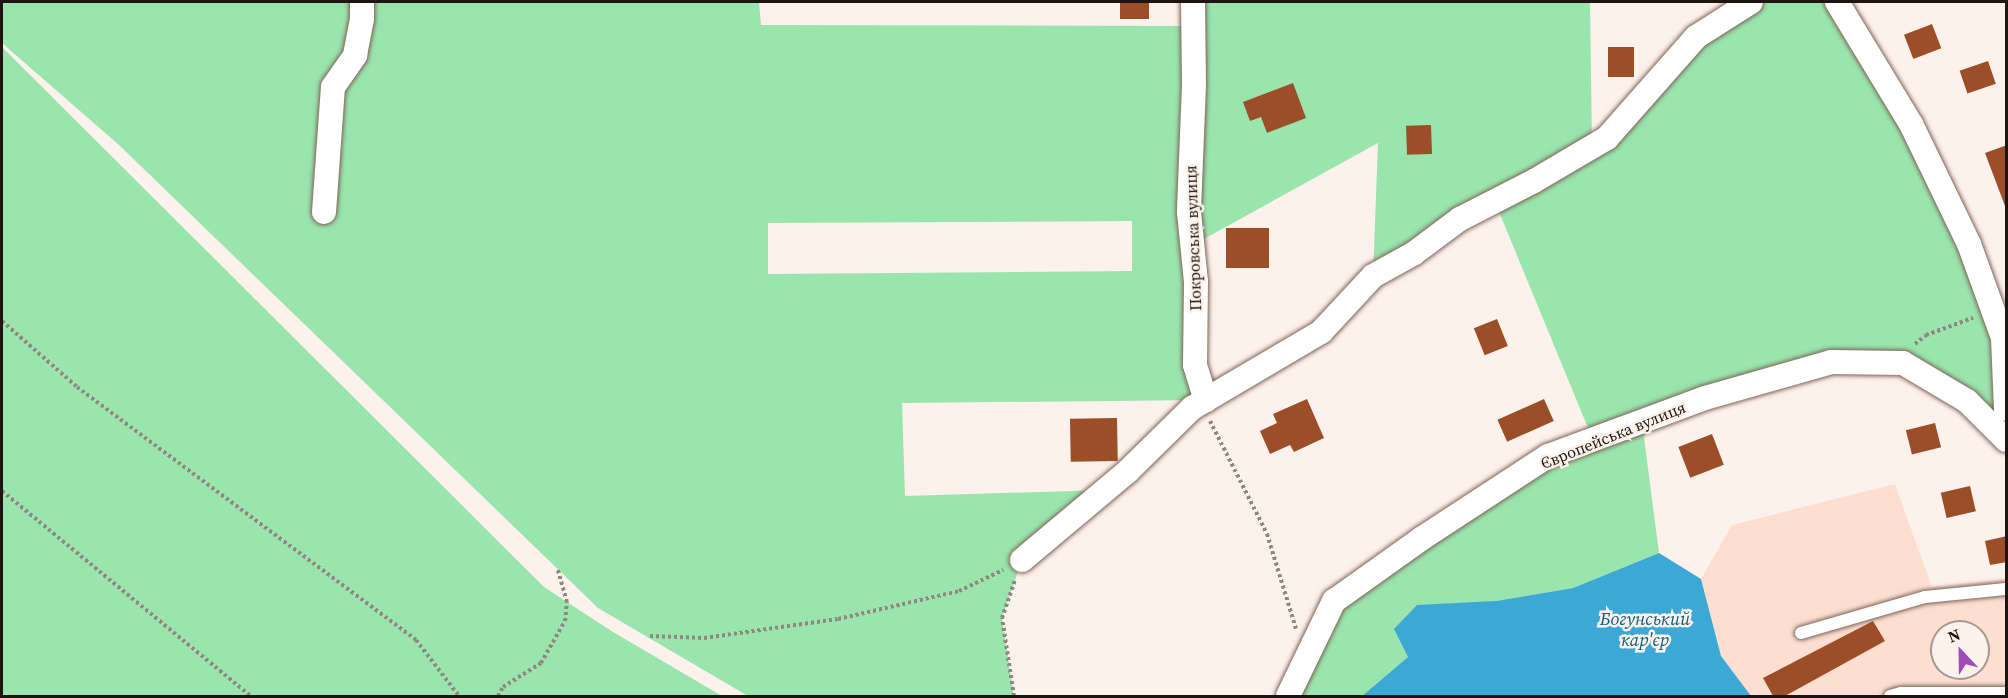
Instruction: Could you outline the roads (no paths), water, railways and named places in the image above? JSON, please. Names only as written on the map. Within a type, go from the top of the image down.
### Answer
[{"type":"street","points":[[324,212],[333,87],[355,56],[362,2]]},
{"type":"street","name":"Покровська вулиця","points":[[1193,2],[1194,85],[1189,212],[1196,282],[1195,365],[1206,400]]},
{"type":"street","points":[[1022,560],[1128,471],[1192,408],[1322,332],[1373,276],[1413,254],[1461,219],[1534,181],[1607,138],[1696,37],[1752,2]]},
{"type":"street","points":[[1837,2],[1911,124],[1969,244],[2003,338],[2007,409]]},
{"type":"street","name":"Європейська вулиця","points":[[1288,696],[1334,601],[1421,539],[1548,456],[1705,398],[1831,362],[1903,363],[1967,401],[2007,440]]},
{"type":"lane","points":[[1801,633],[1925,597],[2007,589]]},
{"type":"lane","points":[[1890,696],[1901,693],[2005,694]]},
{"type":"water","name":"Богунський кар'єр","points":[[1659,553],[1701,579],[1721,656],[1751,696],[1362,696],[1408,657],[1394,629],[1417,605],[1496,601],[1573,588]]}]
